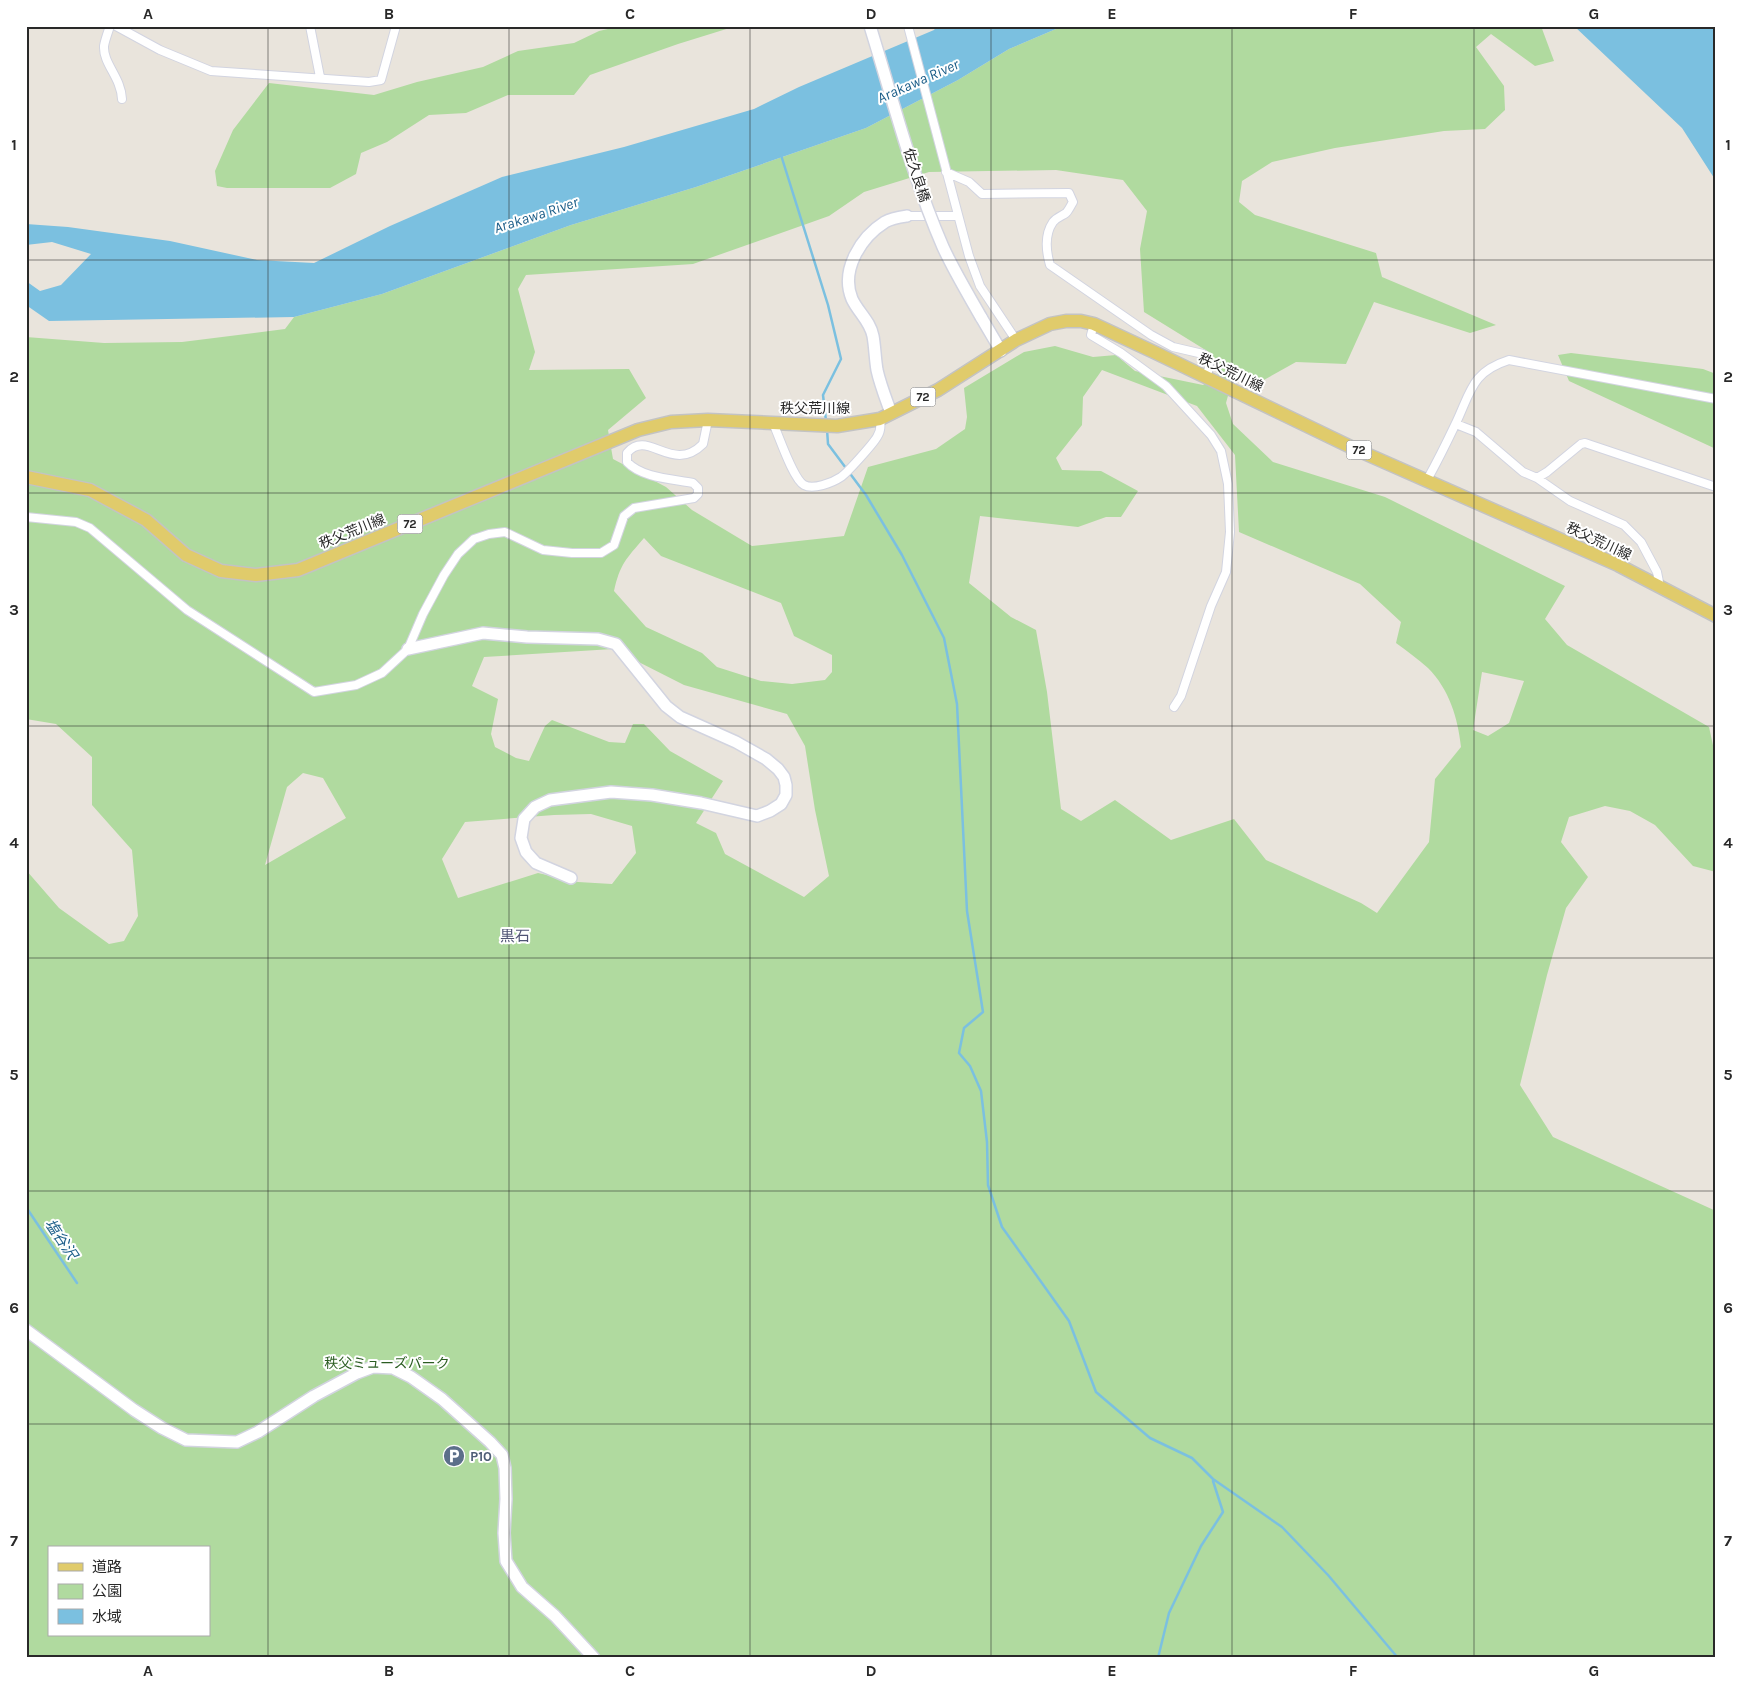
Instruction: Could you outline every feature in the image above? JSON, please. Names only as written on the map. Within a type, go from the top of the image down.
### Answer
[{"type":"main road","name":"秩父荒川線","points":[[26,477],[90,490],[146,520],[186,555],[222,571],[256,575],[298,570],[638,430],[671,422],[708,420],[837,426],[885,416],[938,390],[1016,340],[1050,324],[1081,321],[1094,324],[1355,449],[1618,565],[1716,616]]},
{"type":"street","points":[[110,26],[104,47],[107,62],[115,74],[121,89],[122,99]]},
{"type":"street","points":[[116,26],[160,50],[211,70],[369,82],[381,80],[396,26]]},
{"type":"street","points":[[310,26],[320,77]]},
{"type":"street","name":"佐久良橋","points":[[870,26],[917,178],[934,226],[955,272],[1001,351]]},
{"type":"street","points":[[908,26],[969,256],[980,286],[1016,340]]},
{"type":"street","points":[[946,172],[970,182],[982,194],[1069,193],[1073,202],[1067,212],[1053,222],[1047,237],[1047,254],[1050,265],[1151,335],[1174,347],[1203,354],[1208,359],[1209,368],[1206,377]]},
{"type":"street","points":[[773,423],[797,479],[805,486],[826,484],[841,477],[878,437],[885,416],[873,335],[868,322],[853,301],[848,286],[850,267],[859,248],[869,234],[887,221],[907,216],[958,216]]},
{"type":"street","points":[[1094,324],[1091,335],[1121,353],[1166,386],[1211,436],[1220,451],[1228,484],[1230,532],[1226,572],[1211,606],[1180,696],[1174,708]]},
{"type":"street","points":[[1427,480],[1456,424],[1471,387],[1493,365],[1509,360],[1716,400]]},
{"type":"street","points":[[26,517],[76,522],[90,528],[186,610],[314,692],[356,685],[382,673],[408,648],[423,614],[444,575],[458,554],[474,539],[489,534],[505,532],[543,550],[572,553],[602,552],[614,545],[624,516],[634,508],[694,498],[698,494],[698,488],[693,483],[654,475],[633,468],[627,462],[627,453],[636,446],[641,445],[657,448],[668,454],[681,456],[690,454],[703,444],[708,420]]},
{"type":"street","points":[[1456,424],[1476,432],[1523,472],[1537,478],[1570,501],[1624,525],[1641,542],[1657,572],[1660,587]]},
{"type":"street","points":[[1537,478],[1584,443],[1716,487]]},
{"type":"street","points":[[408,648],[483,633],[527,637],[598,639],[616,644],[666,706],[680,718],[736,742],[778,768],[784,777],[786,795],[781,804],[770,812],[757,816],[701,803],[652,795],[611,792],[550,800],[535,807],[524,819],[522,838],[526,852],[536,863],[572,878]]},
{"type":"street","points":[[26,1330],[134,1410],[162,1428],[186,1440],[237,1442],[258,1432],[314,1396],[357,1373],[373,1367],[393,1368],[411,1377],[442,1399],[502,1455],[505,1484],[504,1533],[506,1561],[522,1587],[555,1616],[594,1658]]},
{"type":"green space","points":[[621,26],[736,26],[590,75],[574,95],[508,95],[466,113],[429,115],[387,142],[361,153],[356,174],[330,188],[227,188],[217,186],[215,171],[233,130],[269,83],[374,95],[417,82],[483,67],[518,51],[574,43],[599,31]]},
{"type":"green space","name":"秩父ミューズパーク","points":[[1063,26],[1541,26],[1554,61],[1535,66],[1491,34],[1476,47],[1504,86],[1505,110],[1485,129],[1444,131],[1335,148],[1272,162],[1242,181],[1239,202],[1255,215],[1376,253],[1382,277],[1496,325],[1470,333],[1374,302],[1346,364],[1296,362],[1262,381],[1232,381],[1226,403],[1233,424],[1273,462],[1385,497],[1565,586],[1545,619],[1567,645],[1709,727],[1716,759],[1716,872],[1693,866],[1655,825],[1630,811],[1605,806],[1569,817],[1561,842],[1588,877],[1566,908],[1547,975],[1520,1085],[1553,1137],[1716,1211],[1716,1658],[26,1658],[26,870],[59,908],[109,944],[124,941],[138,916],[132,850],[92,805],[92,757],[56,724],[26,719],[26,337],[104,343],[182,342],[285,329],[294,317],[382,294],[571,225],[696,187],[866,128],[958,80],[1009,49]],"holes":[[[1056,170],[1123,180],[1147,211],[1140,249],[1144,312],[1212,354],[1218,375],[1203,385],[1135,371],[1116,355],[1093,357],[1055,346],[1024,352],[964,388],[967,417],[965,429],[936,449],[868,467],[844,536],[752,546],[692,510],[666,487],[613,459],[608,430],[646,398],[629,369],[529,370],[535,352],[518,289],[526,275],[693,264],[829,216],[864,192],[929,172]],[[1102,370],[1197,406],[1235,455],[1239,532],[1360,584],[1401,622],[1396,643],[1428,668],[1442,685],[1455,715],[1461,747],[1435,779],[1429,842],[1377,913],[1361,903],[1266,860],[1234,819],[1171,840],[1115,800],[1081,821],[1061,809],[1047,692],[1036,630],[1011,617],[969,583],[980,516],[1078,527],[1106,517],[1121,517],[1138,491],[1101,471],[1062,470],[1056,458],[1082,425],[1083,397]],[[644,538],[661,556],[781,603],[794,636],[832,655],[832,672],[825,680],[792,684],[761,681],[717,667],[702,653],[646,627],[614,591],[624,562]],[[613,649],[684,685],[787,714],[805,746],[815,810],[829,876],[804,897],[725,854],[716,833],[696,823],[723,781],[670,751],[644,724],[633,724],[625,743],[609,742],[552,720],[545,726],[529,761],[516,758],[495,747],[491,734],[498,699],[472,686],[484,657]],[[1482,672],[1524,681],[1509,723],[1488,736],[1473,730]],[[303,773],[323,778],[346,818],[265,865],[287,787]],[[591,814],[632,826],[636,853],[612,884],[578,882],[538,873],[458,898],[442,859],[465,822]]]},
{"type":"green space","points":[[1571,353],[1703,369],[1716,374],[1716,449],[1569,381],[1558,355]]},
{"type":"water","name":"Arakawa River","points":[[937,26],[1063,26],[1009,49],[958,80],[866,128],[696,187],[571,225],[382,294],[294,317],[49,321],[26,305],[26,281],[40,291],[61,285],[91,254],[52,242],[26,245],[26,224],[68,227],[170,241],[257,260],[314,263],[390,226],[502,177],[624,147],[754,109],[799,87],[934,30]]},
{"type":"water","points":[[1574,26],[1716,26],[1716,181],[1682,128]]},
{"type":"waterway","points":[[781,155],[828,305],[841,359],[823,395],[826,421]]},
{"type":"waterway","points":[[827,429],[828,444],[866,495],[902,555],[944,638],[957,704],[967,911],[983,1012],[964,1028],[959,1053],[970,1066],[981,1091],[987,1142],[988,1185],[1002,1227],[1069,1321],[1096,1392],[1150,1438],[1192,1458],[1213,1479],[1282,1527],[1328,1575],[1398,1658]]},
{"type":"waterway","name":"塩谷沢","points":[[26,1207],[77,1283]]},
{"type":"waterway","points":[[1158,1658],[1169,1613],[1201,1546],[1223,1512],[1213,1481]]},
{"type":"place","name":"P10","points":[[454,1456]]},
{"type":"district","name":"黒石","points":[[515,936]]}]
